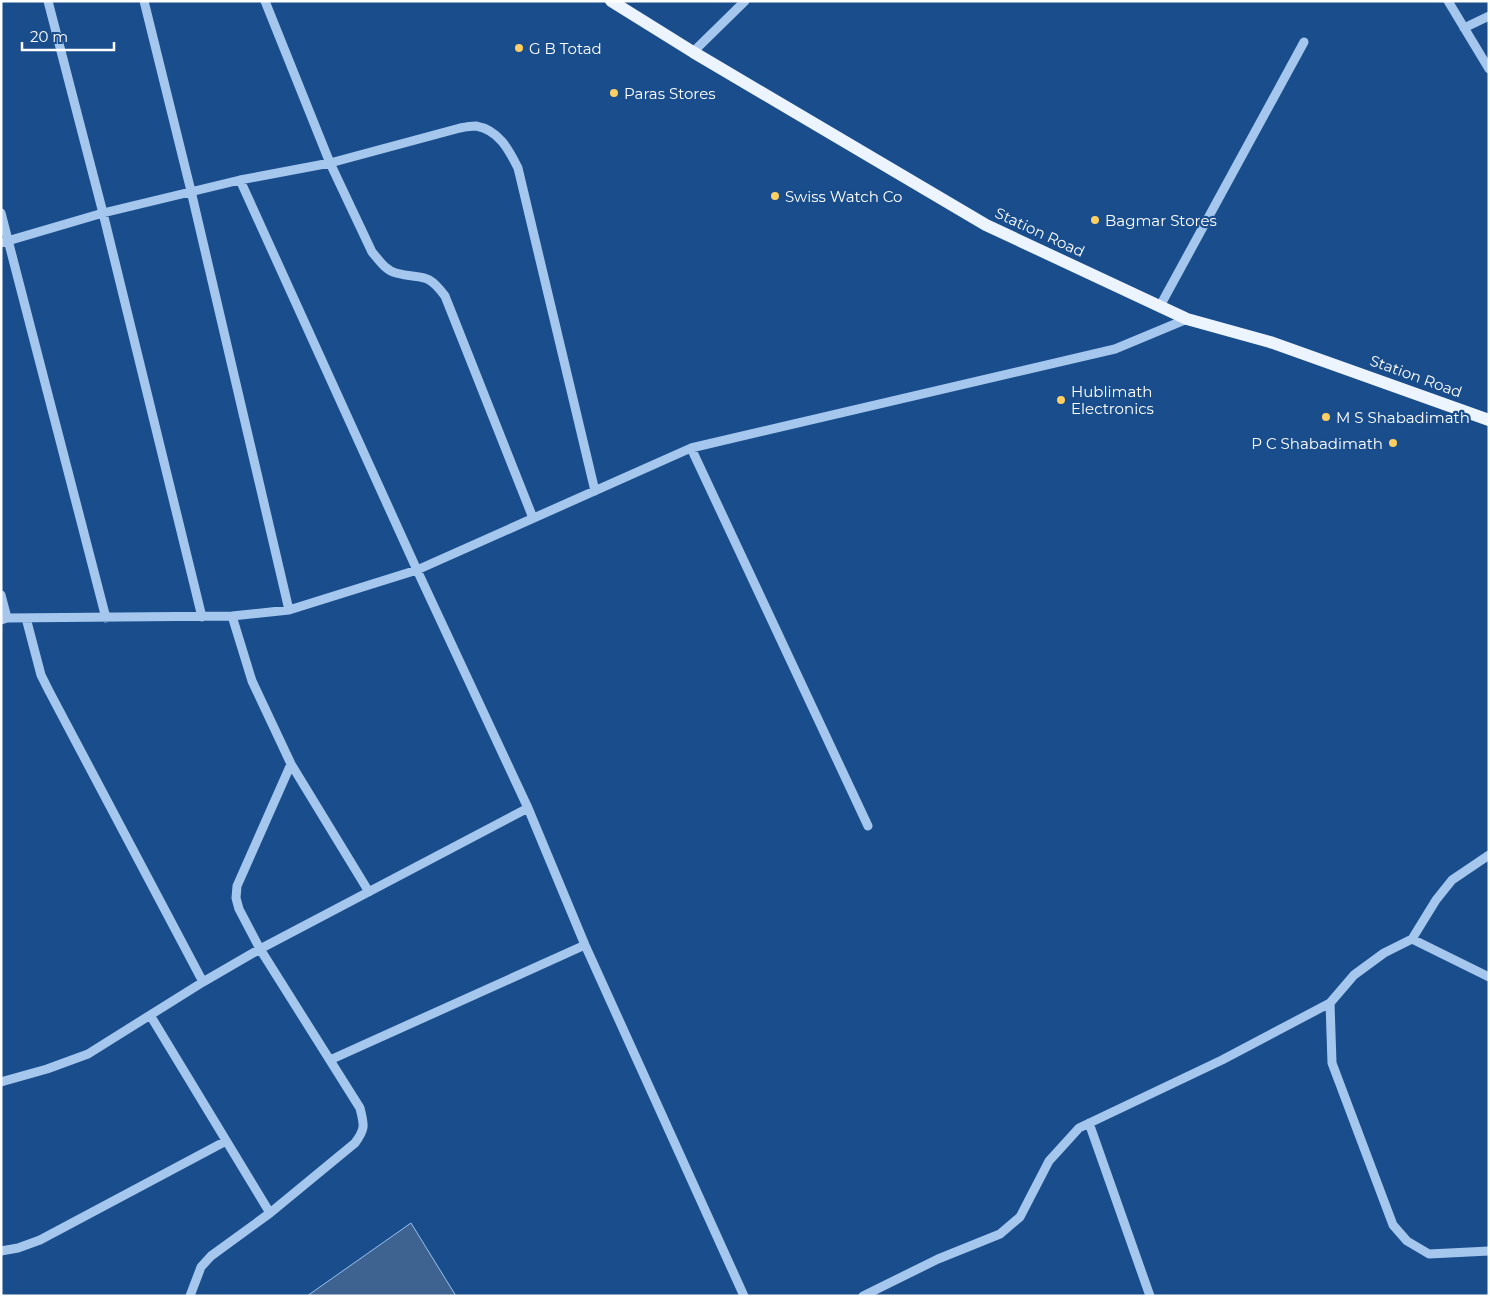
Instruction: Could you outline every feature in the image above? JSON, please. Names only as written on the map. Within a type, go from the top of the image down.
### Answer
[{"type":"main road","name":"Station Road","points":[[611,1],[693,52],[986,225],[1187,319],[1270,342],[1489,420]]},
{"type":"street","points":[[48,1],[103,213],[202,617]]},
{"type":"street","points":[[144,1],[191,191],[289,610]]},
{"type":"street","points":[[265,1],[330,163],[372,252],[382,264],[395,273],[424,277],[436,284],[445,296],[533,518]]},
{"type":"street","points":[[693,52],[744,1]]},
{"type":"street","points":[[1448,1],[1489,69]]},
{"type":"street","points":[[1464,28],[1489,16]]},
{"type":"street","points":[[1160,306],[1304,42]]},
{"type":"street","points":[[5,242],[103,213],[240,180],[330,163],[460,128],[476,126],[491,132],[505,144],[518,168],[595,491]]},
{"type":"street","points":[[240,180],[417,570],[528,808],[585,945],[744,1296]]},
{"type":"street","points":[[1,213],[5,242],[106,618]]},
{"type":"street","points":[[1,595],[4,619],[202,617],[289,610],[417,570],[691,448],[1115,349],[1187,319]]},
{"type":"street","points":[[691,448],[868,826]]},
{"type":"street","points":[[232,616],[252,682],[291,764],[369,892]]},
{"type":"street","points":[[26,618],[41,675],[203,982]]},
{"type":"street","points":[[190,1296],[201,1266],[210,1256],[270,1213],[356,1143],[363,1132],[360,1108],[260,949],[239,909],[236,898],[237,886],[291,764]]},
{"type":"street","points":[[1,1082],[47,1069],[88,1054],[203,982],[260,949],[528,808]]},
{"type":"street","points":[[863,1296],[938,1259],[1000,1234],[1020,1217],[1049,1161],[1079,1128],[1222,1060],[1330,1003],[1354,975],[1384,953],[1412,939],[1436,900],[1452,880],[1489,855]]},
{"type":"street","points":[[1412,939],[1489,977]]},
{"type":"street","points":[[330,1060],[585,945]]},
{"type":"street","points":[[1330,1003],[1332,1063],[1393,1225],[1407,1241],[1429,1254],[1489,1251]]},
{"type":"street","points":[[150,1015],[270,1213]]},
{"type":"street","points":[[1089,1123],[1150,1296]]},
{"type":"street","points":[[1,1251],[18,1248],[40,1240],[226,1141]]},
{"type":"water","points":[[411,1223],[456,1296],[307,1296]]},
{"type":"place","name":"G B Totad","points":[[519,48]]},
{"type":"place","name":"Paras Stores","points":[[614,93]]},
{"type":"place","name":"Swiss Watch Co","points":[[775,196]]},
{"type":"place","name":"Bagmar Stores","points":[[1095,220]]},
{"type":"place","name":"Hublimath Electronics","points":[[1061,400]]},
{"type":"place","name":"M S Shabadimath","points":[[1326,417]]},
{"type":"place","name":"P C Shabadimath","points":[[1393,443]]}]
